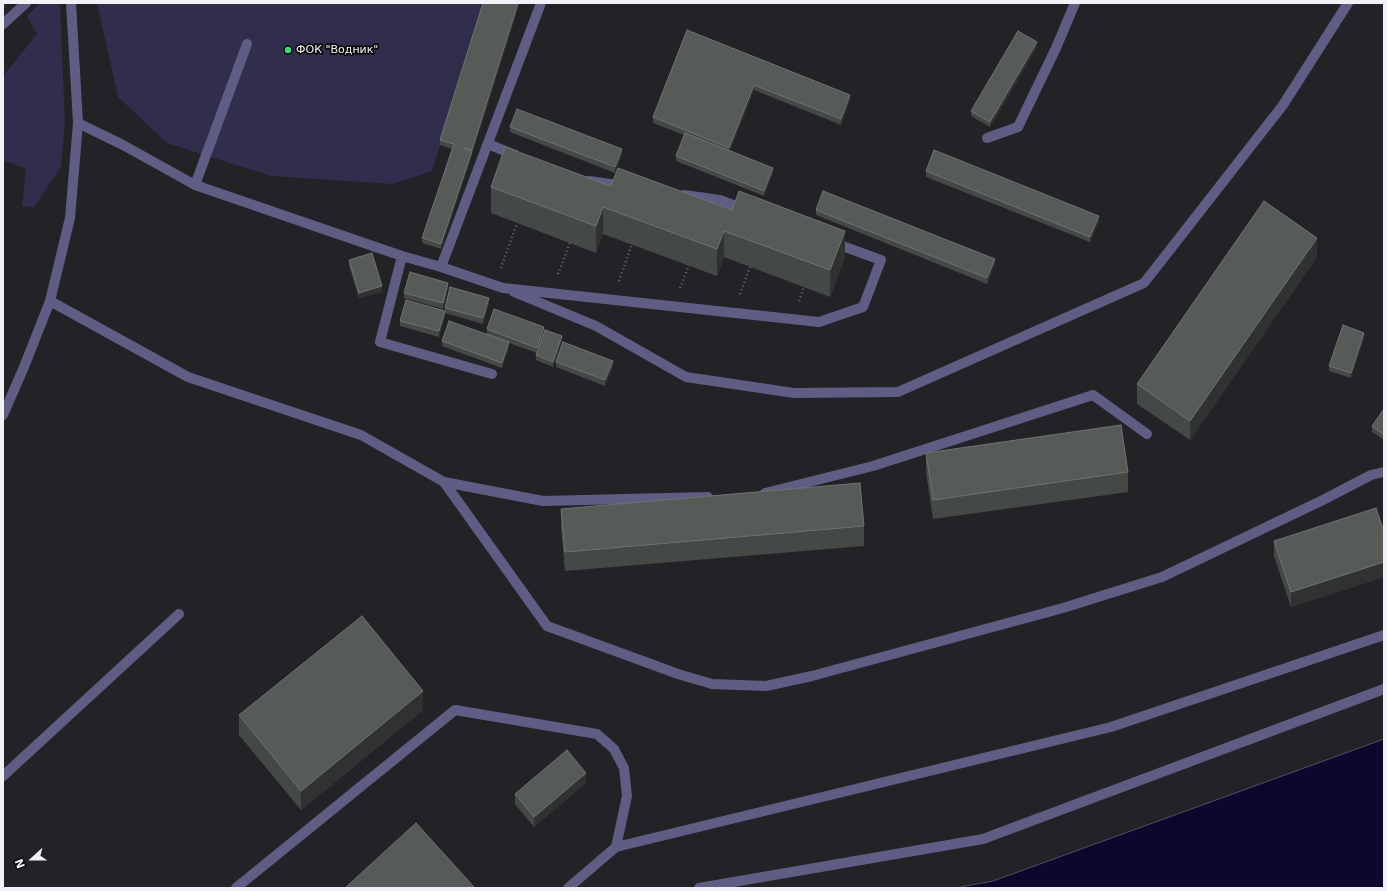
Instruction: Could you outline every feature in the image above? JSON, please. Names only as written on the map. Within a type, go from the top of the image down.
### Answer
[{"type":"street","points":[[3,24],[26,3]]},
{"type":"street","points":[[3,415],[50,301],[70,218],[78,124],[71,3]]},
{"type":"street","points":[[441,267],[541,3]]},
{"type":"street","points":[[988,138],[1018,126],[1056,48],[1075,3]]},
{"type":"street","points":[[78,124],[123,146],[195,185],[402,256],[441,267],[503,288],[596,326],[686,377],[794,393],[898,392],[1144,283],[1283,105],[1348,3]]},
{"type":"street","points":[[195,185],[247,44]]},
{"type":"street","points":[[488,144],[525,158]]},
{"type":"street","points":[[577,178],[637,188]]},
{"type":"street","points":[[675,194],[720,200],[757,214]]},
{"type":"street","points":[[503,288],[819,322],[863,307],[881,260],[822,238]]},
{"type":"street","points":[[402,256],[380,342],[492,374]]},
{"type":"street","points":[[50,301],[188,377],[361,435],[444,482],[543,501],[720,496]]},
{"type":"street","points":[[757,495],[873,466],[1093,395],[1147,434]]},
{"type":"street","points":[[444,482],[547,626],[678,674],[712,684],[766,686],[812,676],[1048,612],[1162,578],[1323,500],[1371,475],[1384,472]]},
{"type":"street","points":[[3,776],[180,614]]},
{"type":"street","points":[[568,888],[616,847],[1111,727],[1384,635]]},
{"type":"street","points":[[699,888],[983,839],[1384,688]]},
{"type":"street","points":[[236,888],[454,710],[597,734],[614,749],[624,768],[627,796],[616,847]]},
{"type":"path","points":[[501,268],[517,223]]},
{"type":"path","points":[[558,274],[570,243]]},
{"type":"path","points":[[619,281],[632,244]]},
{"type":"path","points":[[680,288],[689,266]]},
{"type":"path","points":[[740,294],[750,267]]},
{"type":"path","points":[[799,301],[804,287]]},
{"type":"shaded area","points":[[40,3],[60,3],[65,122],[61,167],[34,207],[22,206],[26,169],[3,160],[3,75],[37,34],[27,16]]},
{"type":"shaded area","name":"ФОК \"Водник\"","points":[[97,3],[485,3],[432,171],[393,184],[271,176],[167,143],[118,97]]},
{"type":"shaded area","points":[[1384,739],[1384,888],[955,888],[993,881]]},
{"type":"building","points":[[483,3],[518,3],[472,150],[464,148],[472,151],[441,244],[422,238],[454,144],[440,140]]},
{"type":"building","points":[[687,30],[850,95],[841,119],[754,85],[729,148],[653,117]]},
{"type":"building","points":[[1018,31],[1037,42],[990,122],[971,111]]},
{"type":"building","points":[[517,109],[622,149],[615,167],[510,127]]},
{"type":"building","points":[[685,133],[773,168],[764,191],[676,156]]},
{"type":"building","points":[[505,147],[611,186],[618,168],[732,210],[739,191],[845,231],[830,270],[724,231],[717,249],[603,207],[596,226],[491,187]]},
{"type":"building","points":[[934,150],[1099,216],[1090,237],[926,171]]},
{"type":"building","points":[[823,191],[995,259],[987,278],[816,210]]},
{"type":"building","points":[[1264,201],[1317,238],[1190,421],[1137,384]]},
{"type":"building","points":[[372,253],[382,286],[359,293],[349,260]]},
{"type":"building","points":[[410,272],[448,283],[443,303],[404,293]]},
{"type":"building","points":[[450,287],[489,298],[483,318],[445,308]]},
{"type":"building","points":[[406,300],[445,311],[439,331],[400,321]]},
{"type":"building","points":[[494,309],[544,327],[537,348],[487,329]]},
{"type":"building","points":[[449,321],[509,342],[502,363],[442,341]]},
{"type":"building","points":[[1343,325],[1364,333],[1351,373],[1329,366]]},
{"type":"building","points":[[545,330],[562,336],[553,362],[536,355]]},
{"type":"building","points":[[563,342],[613,361],[605,380],[556,362]]},
{"type":"building","points":[[1384,409],[1384,435],[1372,426]]},
{"type":"building","points":[[1121,425],[1128,472],[933,500],[926,453]]},
{"type":"building","points":[[860,483],[864,526],[565,552],[561,509]]},
{"type":"building","points":[[1376,508],[1384,532],[1384,562],[1291,592],[1274,541]]},
{"type":"building","points":[[362,616],[423,691],[301,791],[239,715]]},
{"type":"building","points":[[567,750],[586,773],[534,817],[515,794]]},
{"type":"building","points":[[416,823],[474,887],[473,888],[345,888]]},
{"type":"place","name":"ФОК \"Водник\"","points":[[288,50]]}]
